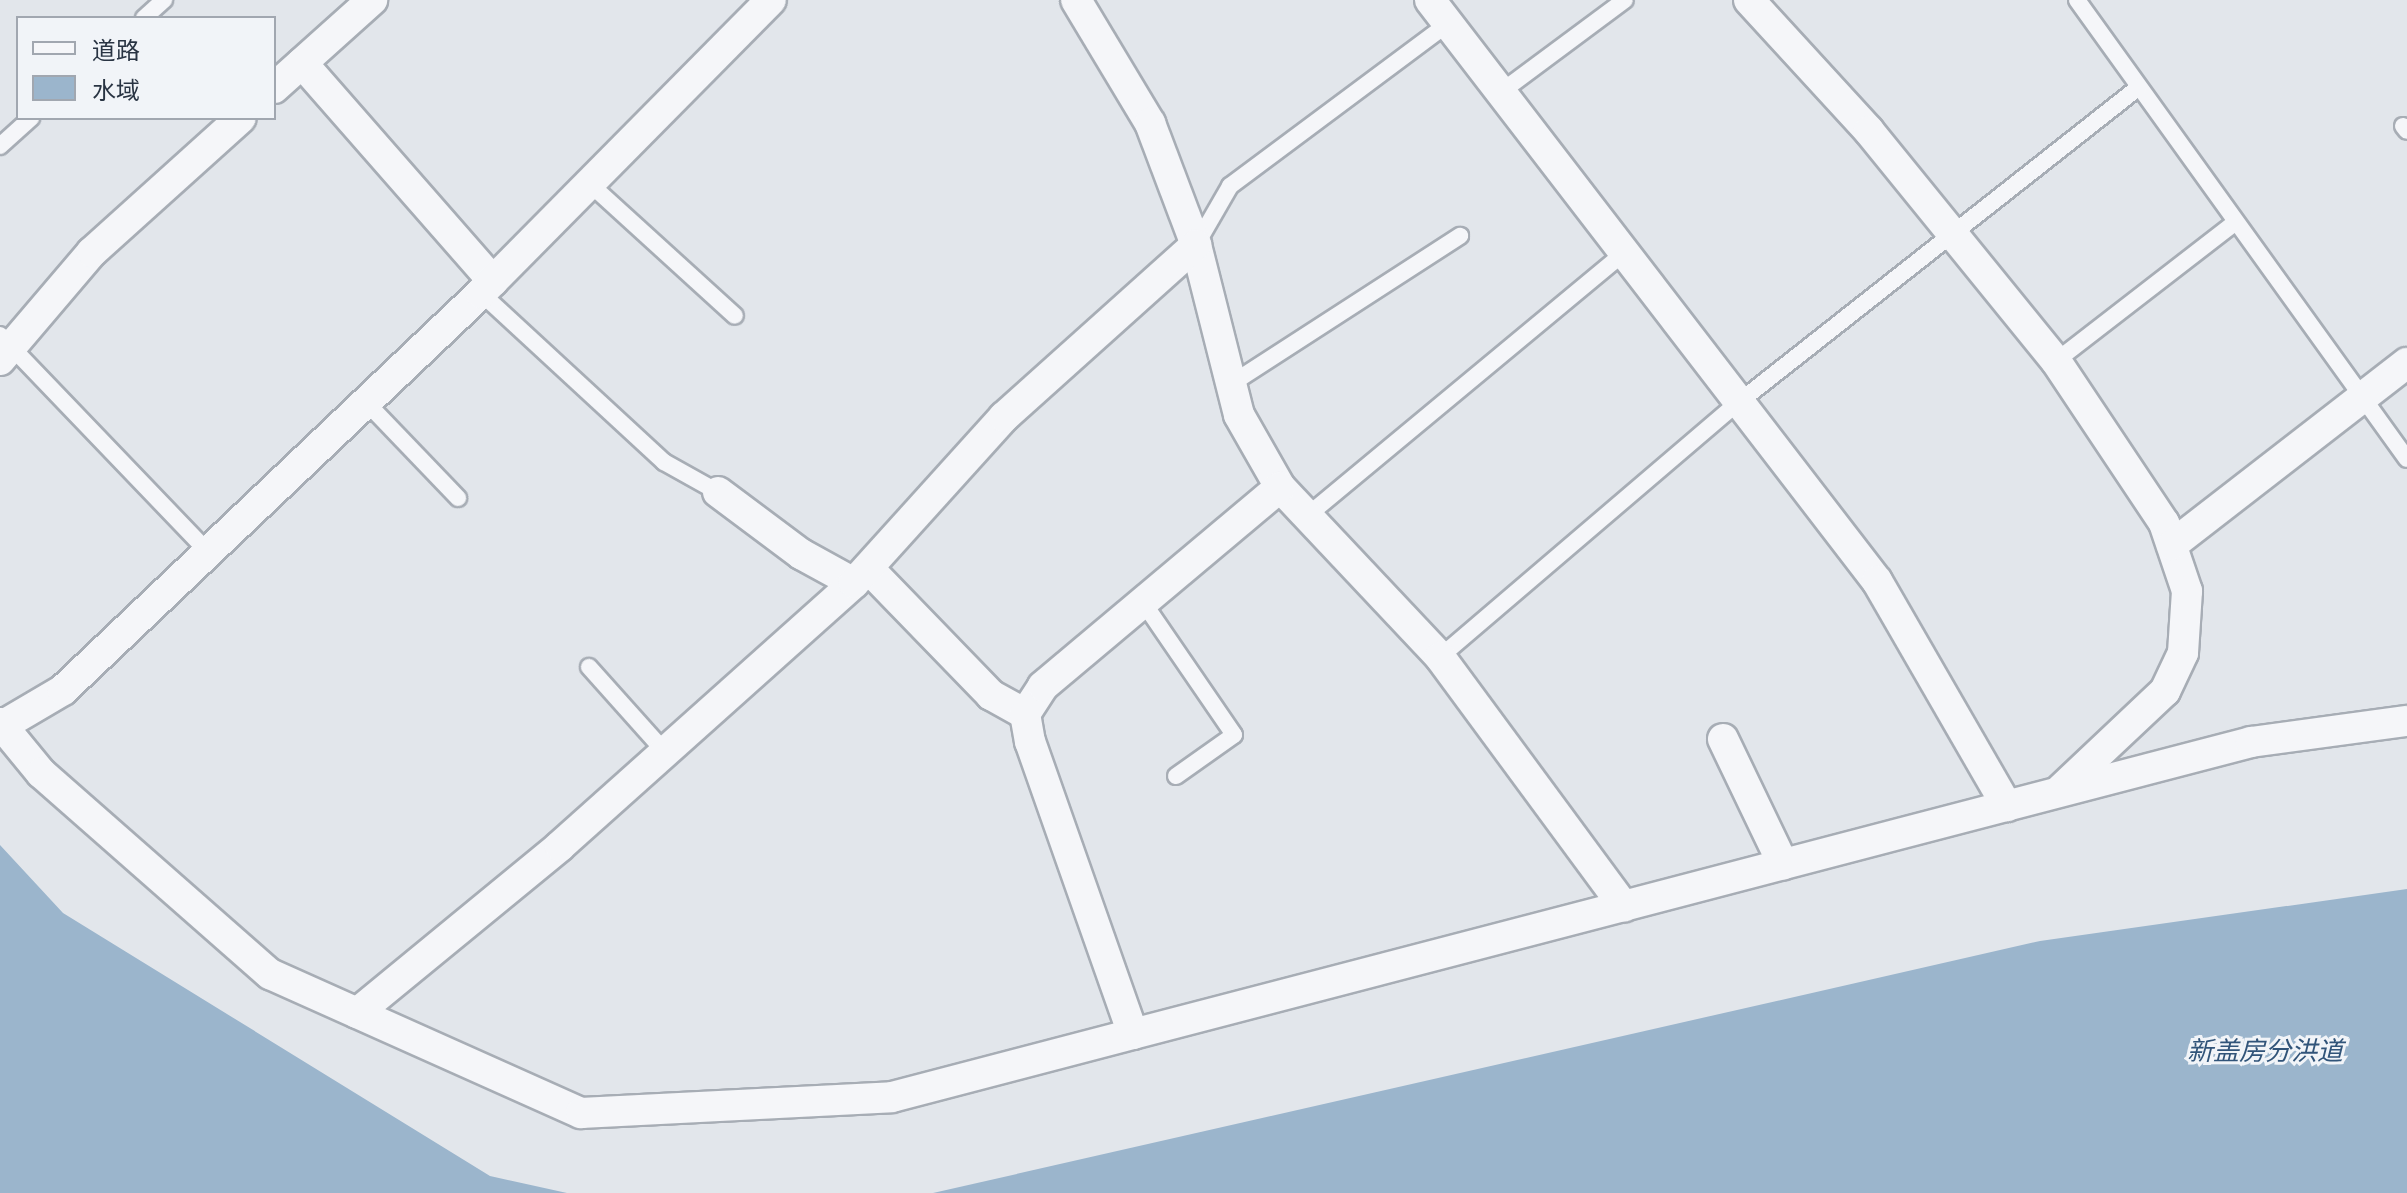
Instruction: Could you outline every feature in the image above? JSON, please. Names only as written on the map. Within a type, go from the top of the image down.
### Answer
[{"type":"street","points":[[276,86],[372,0]]},
{"type":"street","points":[[771,0],[487,287],[63,690],[1,724],[41,773],[270,974],[581,1113],[892,1097],[2251,742],[2407,721]]},
{"type":"street","points":[[1076,0],[1150,123],[1196,245],[1239,415],[1280,487],[1440,657],[1624,907]]},
{"type":"street","points":[[1749,0],[1869,131],[2056,361],[2164,523],[2187,591],[2183,653],[2165,691],[2056,793]]},
{"type":"street","points":[[1440,12],[1877,581],[2007,806]]},
{"type":"street","points":[[302,63],[487,287]]},
{"type":"street","points":[[4,348],[92,252],[239,120]]},
{"type":"street","points":[[357,1013],[560,846],[861,576],[1004,417],[1196,245]]},
{"type":"street","points":[[2172,545],[2407,363]]},
{"type":"street","points":[[1133,1034],[1030,742],[1025,714],[1043,686],[1280,487]]},
{"type":"street","points":[[718,492],[801,554],[861,576],[991,695],[1025,714]]},
{"type":"street","points":[[1723,739],[1783,864]]},
{"type":"lane","points":[[146,16],[164,0]]},
{"type":"lane","points":[[1501,92],[1625,0]]},
{"type":"lane","points":[[2077,0],[2407,459]]},
{"type":"lane","points":[[1196,245],[1230,186],[1440,12]]},
{"type":"lane","points":[[1440,657],[1739,402],[2139,87]]},
{"type":"lane","points":[[0,146],[29,120]]},
{"type":"lane","points":[[589,183],[735,316]]},
{"type":"lane","points":[[2056,361],[2236,222]]},
{"type":"lane","points":[[1231,384],[1460,236]]},
{"type":"lane","points":[[1307,516],[1624,253]]},
{"type":"lane","points":[[487,287],[664,462],[718,492]]},
{"type":"lane","points":[[4,348],[208,552]]},
{"type":"lane","points":[[366,402],[458,498]]},
{"type":"lane","points":[[1143,602],[1234,735],[1176,776]]},
{"type":"lane","points":[[589,667],[665,752]]},
{"type":"water","points":[[0,845],[63,913],[490,1176],[567,1193],[0,1193]]},
{"type":"water","name":"新盖房分洪道","points":[[2407,889],[2407,1193],[933,1193],[2040,941]]}]
